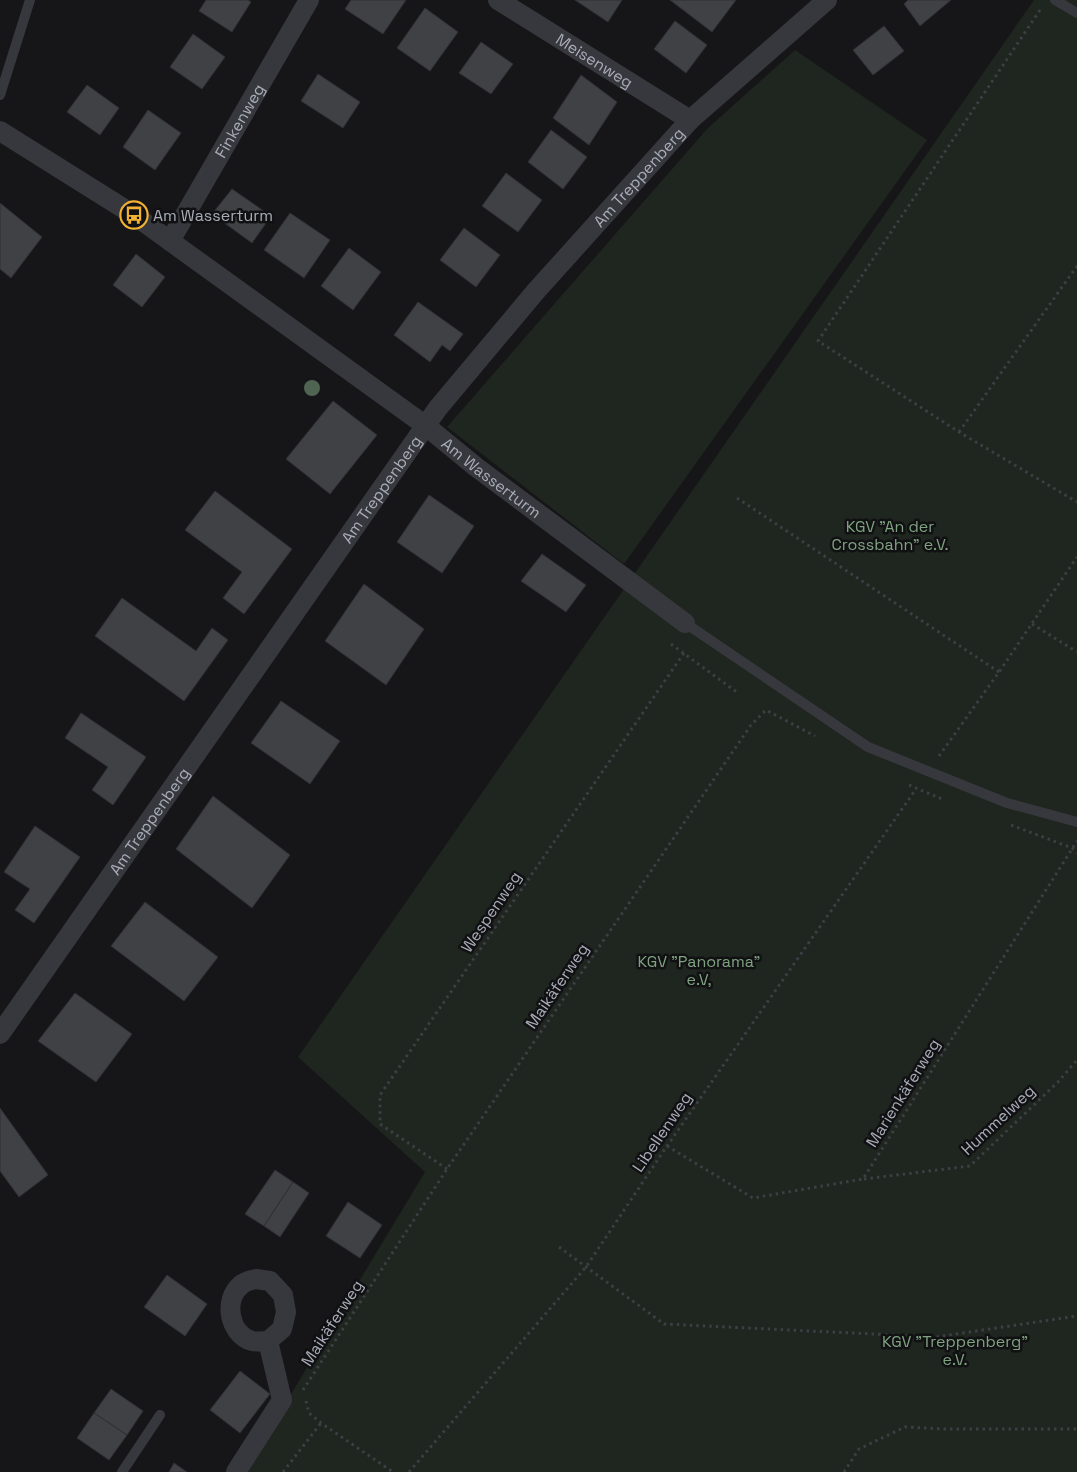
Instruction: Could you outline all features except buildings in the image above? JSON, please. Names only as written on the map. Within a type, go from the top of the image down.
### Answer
[{"type":"street","name":"Finkenweg","points":[[170,241],[309,0]]},
{"type":"street","name":"Meisenweg","points":[[498,0],[690,120]]},
{"type":"street","name":"Am Treppenberg","points":[[0,1034],[438,408],[536,291],[690,120],[827,0]]},
{"type":"street","name":"Am Wasserturm","points":[[0,131],[134,215],[426,426],[476,467],[685,623]]},
{"type":"street","points":[[236,1472],[282,1400],[268,1341]]},
{"type":"lane","points":[[0,95],[30,0]]},
{"type":"lane","points":[[1055,0],[1077,13]]},
{"type":"lane","points":[[685,623],[868,747],[1007,803],[1077,822]]},
{"type":"lane","points":[[122,1472],[160,1415]]},
{"type":"path","points":[[1041,8],[818,342],[959,432],[1077,502]]},
{"type":"path","points":[[959,432],[1077,266]]},
{"type":"path","points":[[737,498],[999,672]]},
{"type":"path","points":[[928,771],[1077,558]]},
{"type":"path","points":[[1032,624],[1077,652]]},
{"type":"path","points":[[669,642],[738,693]]},
{"type":"path","name":"Wespenweg","points":[[447,1169],[380,1124],[380,1095],[684,653]]},
{"type":"path","name":"Maikäferweg","points":[[393,1472],[309,1413],[303,1391],[447,1169],[751,725],[766,710],[819,738]]},
{"type":"path","name":"Libellenweg","points":[[409,1472],[586,1266],[667,1146],[916,789],[907,784]]},
{"type":"path","name":"Marienkäferweg","points":[[863,1179],[1077,840]]},
{"type":"path","points":[[1072,848],[1077,853]]},
{"type":"path","name":"Hummelweg","points":[[863,1179],[970,1166],[1058,1082],[1077,1060]]},
{"type":"path","points":[[667,1146],[753,1198],[863,1179]]},
{"type":"path","points":[[559,1247],[664,1324],[936,1337],[1077,1316]]},
{"type":"path","points":[[283,1472],[321,1423]]},
{"type":"path","points":[[844,1472],[859,1449],[905,1427],[944,1429],[1077,1428]]},
{"type":"green space","points":[[1034,0],[1077,0],[1077,1472],[244,1472],[425,1172],[298,1057]]},
{"type":"green space","points":[[795,50],[927,140],[624,564],[447,427],[707,129]]},
{"type":"place","name":"Am Wasserturm","points":[[134,215]]},
{"type":"park label","name":"KGV \"An der Crossbahn\" e.V.","points":[[890,535]]},
{"type":"park label","name":"KGV \"Panorama\" e.V,","points":[[699,970]]},
{"type":"park label","name":"KGV \"Treppenberg\" e.V.","points":[[955,1350]]}]
